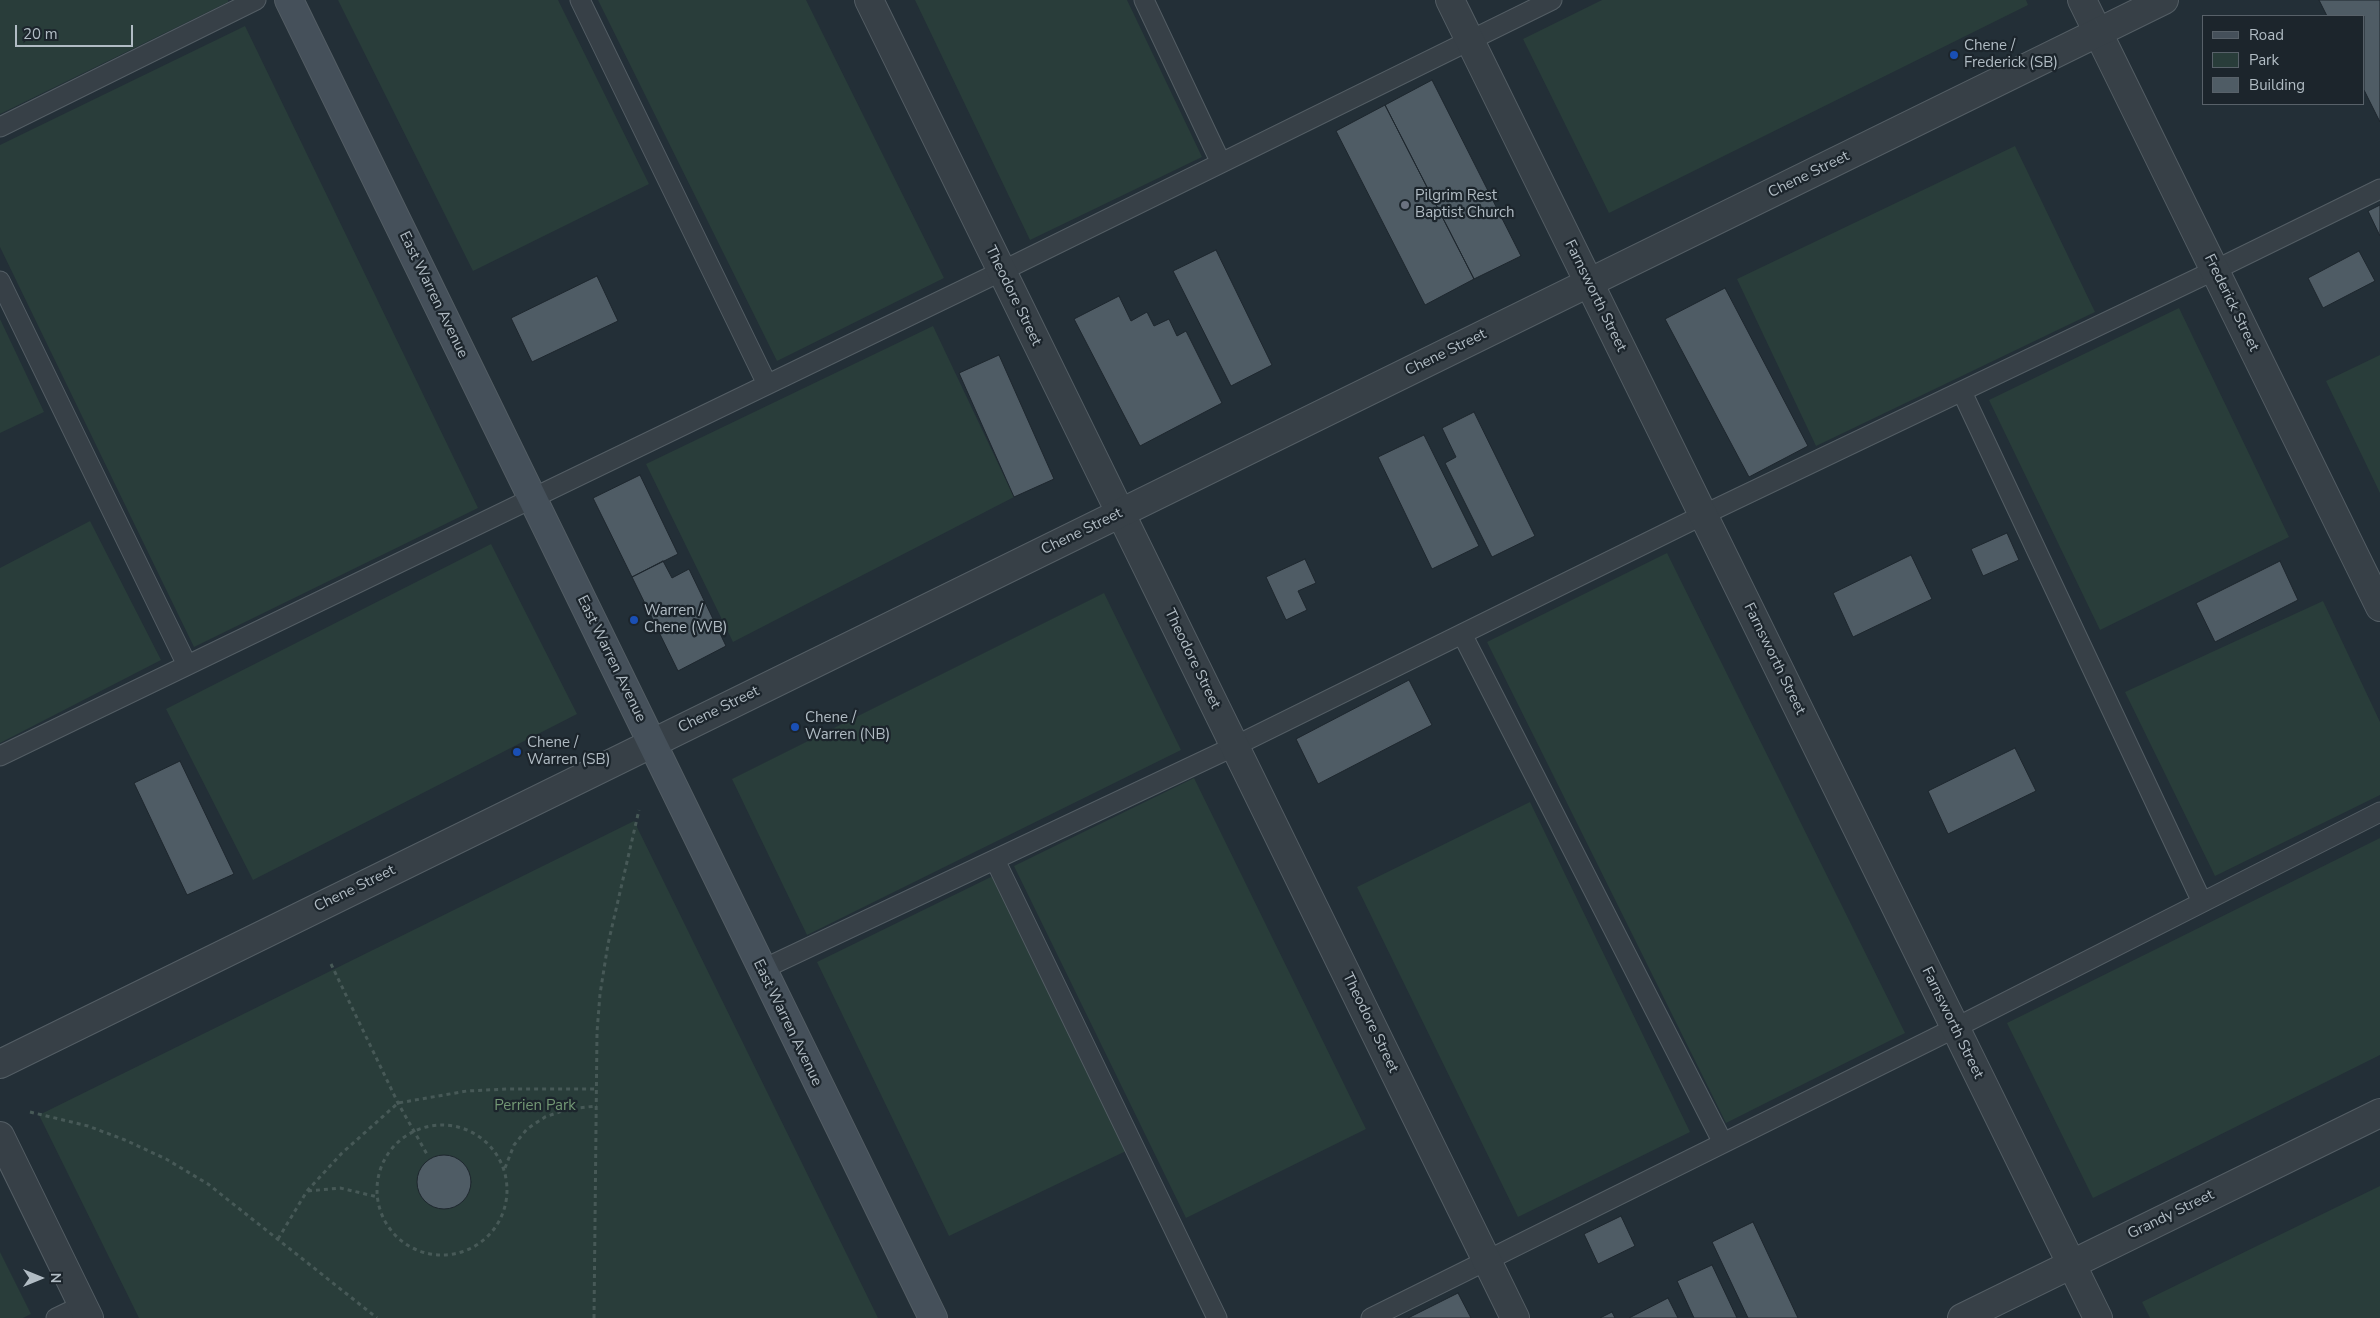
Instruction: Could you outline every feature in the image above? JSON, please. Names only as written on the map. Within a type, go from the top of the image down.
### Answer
[{"type":"main road","name":"East Warren Avenue","points":[[289,0],[761,970],[933,1318]]},
{"type":"street","name":"Theodore Street","points":[[869,0],[1515,1318]]},
{"type":"street","name":"Farnsworth Street","points":[[1450,0],[2098,1318]]},
{"type":"street","name":"Frederick Street","points":[[2082,0],[2380,607]]},
{"type":"street","name":"Chene Street","points":[[0,1064],[2164,0]]},
{"type":"street","name":"Grandy Street","points":[[1962,1318],[2380,1112]]},
{"type":"street","points":[[0,1136],[86,1311]]},
{"type":"lane","points":[[0,127],[256,0]]},
{"type":"lane","points":[[580,0],[767,384]]},
{"type":"lane","points":[[1144,0],[1221,163]]},
{"type":"lane","points":[[0,756],[532,497],[1002,272],[1552,0]]},
{"type":"lane","points":[[761,970],[1234,746],[1703,515],[1962,392],[2380,189]]},
{"type":"lane","points":[[0,281],[187,665]]},
{"type":"lane","points":[[1962,392],[2202,902]]},
{"type":"lane","points":[[1462,634],[1723,1144]]},
{"type":"lane","points":[[1371,1318],[1955,1028],[2380,812]]},
{"type":"lane","points":[[995,860],[1217,1318]]},
{"type":"lane","points":[[56,1318],[86,1311]]},
{"type":"path","points":[[594,1318],[600,994],[613,918],[639,810]]},
{"type":"path","points":[[331,964],[398,1103],[428,1156]]},
{"type":"path","points":[[278,1239],[307,1191],[342,1153],[398,1103],[467,1091],[597,1089]]},
{"type":"path","points":[[504,1169],[514,1145],[526,1128],[545,1117],[568,1109],[597,1106]]},
{"type":"path","points":[[30,1112],[88,1126],[125,1140],[166,1159],[208,1184],[377,1318]]},
{"type":"path","points":[[433,1125],[455,1126],[476,1134],[493,1149],[504,1169],[508,1191],[504,1212],[494,1229],[480,1244],[461,1252],[441,1255],[420,1252],[403,1242],[388,1227],[380,1208],[378,1196],[382,1166],[394,1146],[414,1131],[433,1125]]},
{"type":"path","points":[[307,1191],[340,1188],[378,1196]]},
{"type":"green space","points":[[0,0],[228,0],[228,2],[0,114]]},
{"type":"green space","points":[[338,0],[558,0],[649,184],[473,271]]},
{"type":"green space","points":[[598,0],[806,0],[944,278],[777,361]]},
{"type":"green space","points":[[915,0],[1127,0],[1202,157],[1030,240]]},
{"type":"green space","points":[[1602,0],[2026,0],[2028,5],[1609,213],[1523,39]]},
{"type":"green space","points":[[245,26],[478,508],[194,647],[0,247],[0,145]]},
{"type":"green space","points":[[2015,146],[2095,312],[1816,446],[1737,279]]},
{"type":"green space","points":[[2179,308],[2289,537],[2100,630],[1989,400]]},
{"type":"green space","points":[[0,319],[44,412],[0,433]]},
{"type":"green space","points":[[933,326],[1014,497],[733,642],[646,464]]},
{"type":"green space","points":[[2380,355],[2380,493],[2326,381]]},
{"type":"green space","points":[[90,521],[161,660],[0,743],[0,568]]},
{"type":"green space","points":[[491,544],[577,714],[253,880],[166,709]]},
{"type":"green space","points":[[1667,553],[1905,1033],[1726,1123],[1487,642]]},
{"type":"green space","points":[[1104,593],[1181,750],[807,935],[732,779]]},
{"type":"green space","points":[[2323,601],[2380,722],[2380,795],[2215,876],[2125,692]]},
{"type":"green space","points":[[1194,778],[1366,1129],[1186,1218],[1014,866]]},
{"type":"green space","points":[[1530,802],[1690,1132],[1518,1217],[1357,887]]},
{"type":"green space","name":"Perrien Park","points":[[634,821],[878,1318],[139,1318],[39,1115]]},
{"type":"green space","points":[[2380,838],[2380,1055],[2093,1198],[2007,1023]]},
{"type":"green space","points":[[993,876],[1126,1151],[949,1236],[817,962]]},
{"type":"green space","points":[[2380,1186],[2380,1318],[2150,1318],[2142,1302]]},
{"type":"green space","points":[[0,1252],[31,1314],[23,1318],[0,1318]]},
{"type":"building","points":[[2319,0],[2380,0],[2380,122],[2365,92],[2365,15],[2326,15]]},
{"type":"building","points":[[1432,80],[1521,256],[1474,279],[1385,105]]},
{"type":"building","name":"Pilgrim Rest Baptist Church","points":[[1385,105],[1474,279],[1425,305],[1336,131]]},
{"type":"building","points":[[2380,205],[2380,236],[2368,211]]},
{"type":"building","points":[[1216,250],[1272,365],[1231,386],[1173,271]]},
{"type":"building","points":[[2359,251],[2375,281],[2323,308],[2308,278]]},
{"type":"building","points":[[597,276],[618,321],[532,362],[511,318]]},
{"type":"building","points":[[1725,288],[1808,446],[1749,477],[1665,319]]},
{"type":"building","points":[[1119,296],[1131,321],[1147,312],[1154,326],[1169,319],[1177,336],[1186,331],[1222,403],[1140,446],[1074,319]]},
{"type":"building","points":[[999,355],[1054,479],[1014,497],[959,373]]},
{"type":"building","points":[[1474,412],[1535,536],[1492,557],[1445,463],[1456,457],[1442,428]]},
{"type":"building","points":[[1424,435],[1479,546],[1432,569],[1378,457]]},
{"type":"building","points":[[640,475],[678,554],[632,577],[593,498]]},
{"type":"building","points":[[2007,533],[2019,560],[1983,576],[1971,549]]},
{"type":"building","points":[[1911,555],[1932,599],[1853,637],[1833,593]]},
{"type":"building","points":[[1305,559],[1316,583],[1298,591],[1307,610],[1286,620],[1266,577]]},
{"type":"building","points":[[663,561],[672,578],[689,569],[726,646],[678,671],[632,577]]},
{"type":"building","points":[[2280,561],[2298,600],[2215,642],[2196,603]]},
{"type":"building","points":[[1409,680],[1432,725],[1318,784],[1296,739]]},
{"type":"building","points":[[2015,748],[2036,791],[1948,834],[1928,791]]},
{"type":"building","points":[[180,761],[234,874],[187,895],[134,783]]},
{"type":"building","points":[[439,1155],[449,1155],[459,1159],[467,1167],[471,1182],[467,1197],[459,1205],[449,1209],[439,1209],[429,1205],[421,1197],[417,1187],[417,1177],[421,1167],[429,1159]]},
{"type":"building","points":[[1621,1216],[1635,1246],[1598,1264],[1584,1234]]},
{"type":"building","points":[[1753,1222],[1798,1318],[1748,1318],[1712,1242]]},
{"type":"building","points":[[1712,1265],[1737,1318],[1694,1318],[1677,1281]]},
{"type":"building","points":[[1458,1293],[1471,1318],[1408,1318]]},
{"type":"building","points":[[1668,1298],[1678,1318],[1629,1318]]},
{"type":"building","points":[[1612,1312],[1615,1318],[1600,1318]]},
{"type":"place","name":"Chene / Frederick (SB)","points":[[1954,55]]},
{"type":"place","name":"Pilgrim Rest Baptist Church","points":[[1405,205]]},
{"type":"place","name":"Warren / Chene (WB)","points":[[634,620]]},
{"type":"place","name":"Chene / Warren (NB)","points":[[795,727]]},
{"type":"place","name":"Chene / Warren (SB)","points":[[517,752]]}]
